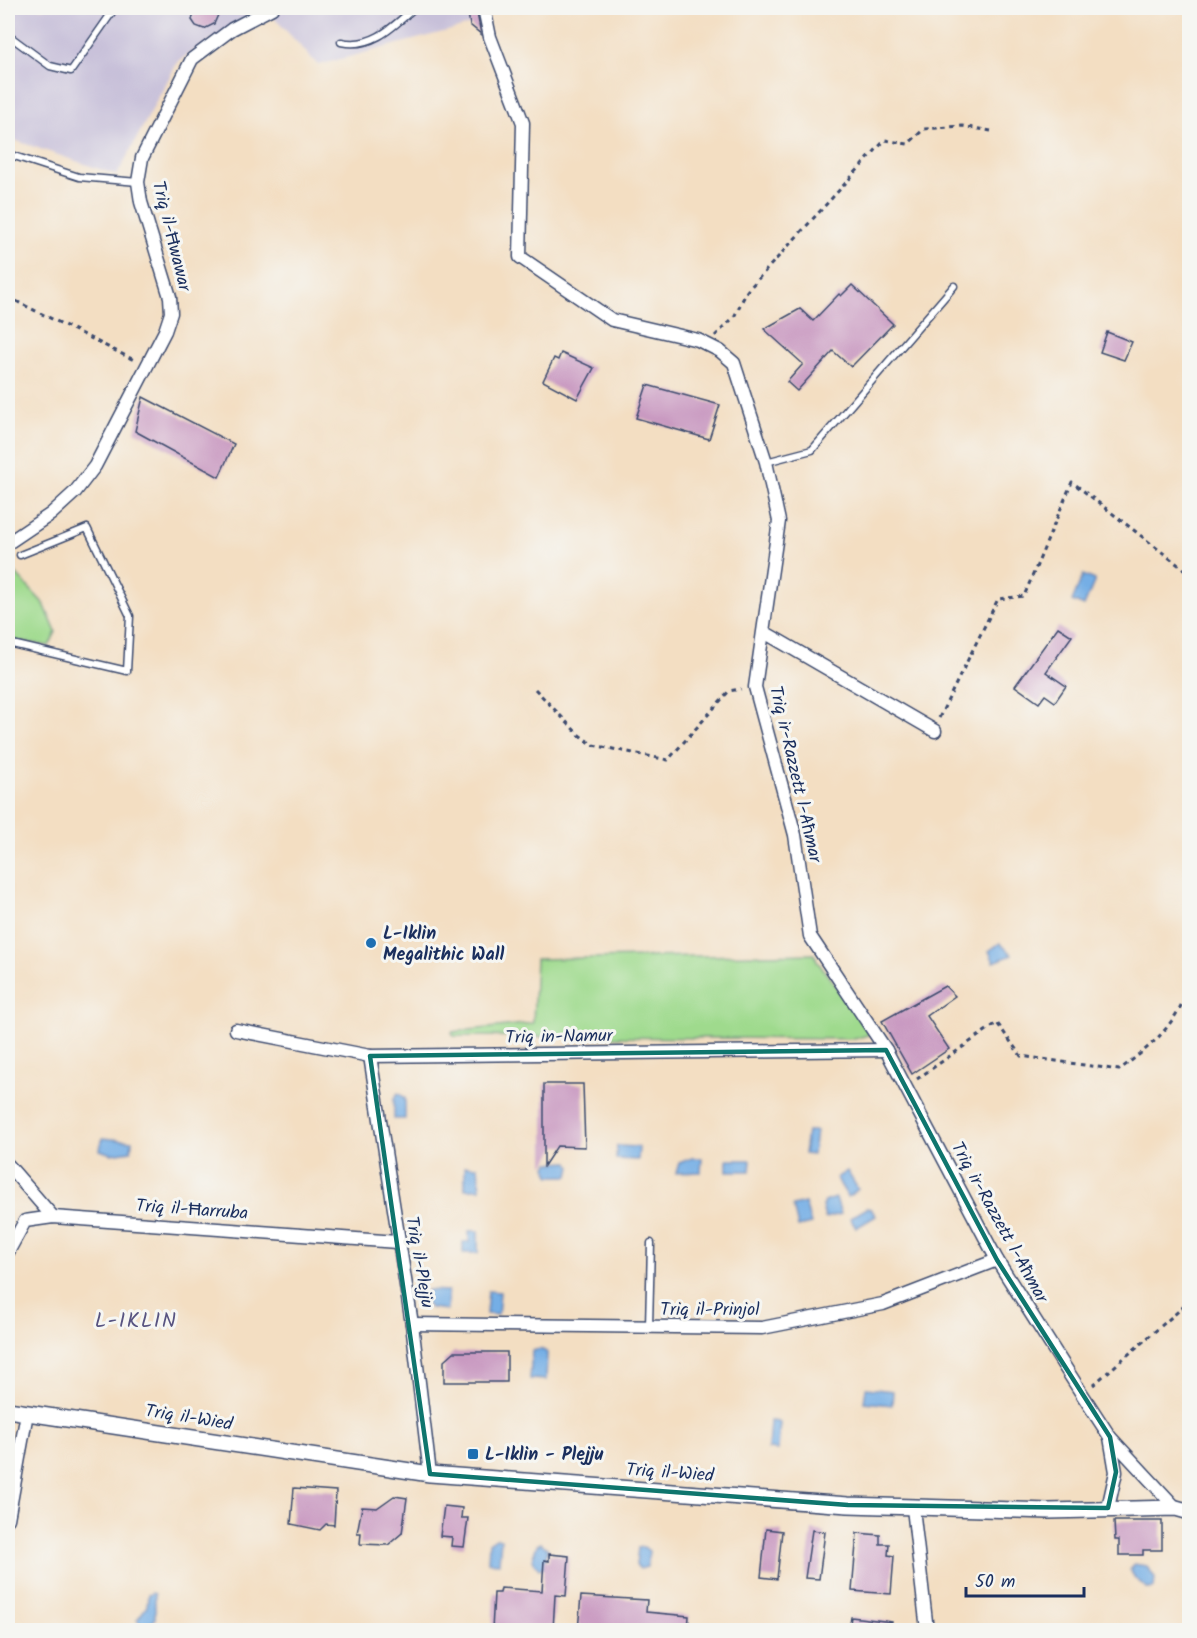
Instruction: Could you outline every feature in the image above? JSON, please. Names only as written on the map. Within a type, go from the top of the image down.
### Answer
[{"type":"street","name":"Triq il-Ħwawar","points":[[8,543],[51,514],[75,492],[95,466],[165,332],[171,313],[170,297],[141,202],[138,182],[142,158],[192,59],[232,29],[272,8]]},
{"type":"street","name":"Triq ir-Razzett l-Aħmar","points":[[484,8],[490,37],[523,123],[520,256],[612,320],[704,343],[720,351],[734,363],[766,462],[779,521],[755,687],[795,835],[810,936],[886,1050],[997,1260],[1082,1394],[1110,1437],[1183,1510]]},
{"type":"street","points":[[764,632],[935,731]]},
{"type":"street","name":"Triq in-Namur","points":[[236,1030],[370,1056],[886,1050]]},
{"type":"street","name":"Triq il-Plejju","points":[[370,1056],[397,1242],[412,1324],[430,1474]]},
{"type":"street","points":[[8,1165],[53,1218]]},
{"type":"street","name":"Triq il-Ħarruba","points":[[8,1252],[25,1221],[53,1218],[397,1242]]},
{"type":"street","name":"Triq il-Prinjol","points":[[412,1324],[762,1328],[883,1304],[997,1260]]},
{"type":"street","name":"Triq il-Wied","points":[[8,1410],[430,1474],[913,1508],[1049,1511],[1108,1508],[1183,1510]]},
{"type":"street","points":[[8,1519],[27,1413]]},
{"type":"street","name":"Triq ir-Razzett l-Aħmar","points":[[1108,1508],[1116,1472],[1110,1437]]},
{"type":"street","points":[[913,1508],[927,1630]]},
{"type":"lane","points":[[8,35],[50,66],[71,71],[115,8]]},
{"type":"lane","points":[[341,42],[356,46],[387,32],[414,8]]},
{"type":"lane","points":[[8,154],[79,177],[138,182]]},
{"type":"lane","points":[[766,462],[812,450],[954,286]]},
{"type":"lane","points":[[8,643],[127,671],[130,616],[87,528],[20,555]]},
{"type":"lane","points":[[649,1327],[651,1243]]},
{"type":"path","points":[[704,343],[734,317],[747,291],[885,140],[908,144],[924,129],[962,126],[991,131]]},
{"type":"path","points":[[8,297],[146,366]]},
{"type":"path","points":[[8,302],[16,301]]},
{"type":"path","points":[[935,731],[941,712],[998,599],[1024,596],[1072,482],[1190,574]]},
{"type":"path","points":[[535,689],[578,734],[593,745],[668,760],[729,691],[755,687]]},
{"type":"path","points":[[906,1087],[997,1023],[1021,1056],[1119,1070],[1155,1043],[1180,1010],[1190,986]]},
{"type":"path","points":[[1082,1394],[1190,1301]]},
{"type":"highlighted area","points":[[886,1050],[997,1260],[1110,1437],[1116,1472],[1108,1508],[848,1505],[430,1474],[370,1056]]},
{"type":"shaded area","points":[[8,8],[261,8],[178,61],[117,175],[8,138]]},
{"type":"shaded area","points":[[265,8],[467,8],[470,25],[318,65]]},
{"type":"green space","points":[[16,574],[44,604],[56,632],[49,646],[8,639],[8,580]]},
{"type":"green space","points":[[815,954],[817,961],[871,1034],[855,1039],[453,1036],[452,1032],[533,1023],[536,959]]},
{"type":"water","points":[[1083,575],[1095,580],[1084,606],[1072,601]]},
{"type":"water","points":[[1000,943],[1012,955],[994,962],[989,951]]},
{"type":"water","points":[[398,1093],[405,1098],[405,1119],[394,1119],[394,1098]]},
{"type":"water","points":[[807,1131],[816,1131],[813,1155],[804,1154]]},
{"type":"water","points":[[102,1138],[132,1141],[131,1151],[111,1154],[100,1150]]},
{"type":"water","points":[[617,1146],[639,1147],[638,1160],[616,1159]]},
{"type":"water","points":[[692,1158],[702,1158],[701,1172],[676,1173],[679,1163]]},
{"type":"water","points":[[727,1160],[751,1160],[750,1171],[727,1171]]},
{"type":"water","points":[[569,1162],[571,1167],[569,1176],[550,1176],[547,1167],[549,1163]]},
{"type":"water","points":[[465,1166],[478,1167],[480,1189],[465,1189]]},
{"type":"water","points":[[847,1171],[858,1189],[848,1197],[836,1178]]},
{"type":"water","points":[[836,1198],[841,1214],[825,1218],[822,1206],[825,1202]]},
{"type":"water","points":[[805,1203],[811,1224],[798,1227],[793,1206]]},
{"type":"water","points":[[867,1208],[871,1209],[876,1216],[856,1228],[850,1218]]},
{"type":"water","points":[[469,1231],[478,1231],[478,1253],[463,1253],[463,1242],[469,1242]]},
{"type":"water","points":[[427,1290],[448,1291],[447,1310],[430,1308],[426,1303]]},
{"type":"water","points":[[488,1291],[500,1292],[498,1315],[486,1314]]},
{"type":"water","points":[[540,1349],[547,1352],[546,1380],[530,1379],[532,1351]]},
{"type":"water","points":[[866,1388],[893,1391],[892,1405],[864,1402]]},
{"type":"water","points":[[770,1421],[780,1422],[778,1450],[768,1449]]},
{"type":"water","points":[[496,1538],[501,1539],[499,1563],[488,1562],[489,1543]]},
{"type":"water","points":[[541,1543],[548,1549],[543,1568],[539,1569],[532,1560],[537,1545]]},
{"type":"water","points":[[644,1547],[649,1551],[647,1567],[640,1569],[636,1565],[638,1548]]},
{"type":"water","points":[[1134,1564],[1147,1566],[1155,1578],[1154,1588],[1148,1589],[1135,1578],[1130,1570]]},
{"type":"water","points":[[155,1594],[155,1619],[150,1625],[141,1625],[137,1620],[147,1606],[148,1595]]},
{"type":"building","points":[[195,8],[221,8],[214,24],[204,29],[196,26],[192,20]]},
{"type":"building","points":[[467,8],[476,8],[481,34],[470,25]]},
{"type":"building","points":[[852,285],[893,324],[851,367],[833,351],[797,391],[787,382],[803,364],[764,329],[800,309],[813,321],[839,294],[841,296]]},
{"type":"building","points":[[1107,332],[1132,342],[1124,360],[1100,352]]},
{"type":"building","points":[[561,353],[594,368],[577,399],[543,381],[554,358],[558,360]]},
{"type":"building","points":[[647,385],[720,405],[709,439],[636,418]]},
{"type":"building","points":[[143,397],[234,444],[219,477],[135,431]]},
{"type":"building","points":[[1058,627],[1072,636],[1046,672],[1066,686],[1055,702],[1045,695],[1039,703],[1015,686]]},
{"type":"building","points":[[945,986],[955,996],[927,1016],[949,1049],[912,1074],[882,1021]]},
{"type":"building","points":[[544,1084],[583,1084],[585,1147],[557,1146],[544,1166]]},
{"type":"building","points":[[454,1352],[507,1352],[507,1382],[444,1382],[444,1361]]},
{"type":"building","points":[[294,1488],[336,1491],[334,1525],[326,1524],[320,1530],[291,1524]]},
{"type":"building","points":[[394,1496],[407,1498],[402,1533],[388,1545],[360,1544],[361,1533],[357,1533],[362,1507],[377,1508]]},
{"type":"building","points":[[444,1506],[462,1508],[461,1518],[468,1518],[464,1547],[451,1546],[452,1537],[440,1536]]},
{"type":"building","points":[[1114,1521],[1162,1521],[1162,1550],[1143,1550],[1143,1555],[1119,1555],[1119,1540],[1115,1540]]},
{"type":"building","points":[[766,1529],[782,1531],[777,1579],[761,1577]]},
{"type":"building","points":[[812,1530],[825,1532],[819,1579],[805,1578]]},
{"type":"building","points":[[857,1533],[880,1535],[880,1544],[889,1544],[888,1555],[894,1556],[891,1594],[852,1591]]},
{"type":"building","points":[[549,1554],[569,1556],[566,1596],[555,1595],[553,1630],[492,1630],[494,1593],[500,1593],[501,1588],[542,1591],[544,1560],[549,1561]]},
{"type":"building","points":[[581,1596],[647,1600],[646,1612],[689,1616],[688,1630],[578,1630]]},
{"type":"building","points":[[851,1617],[892,1622],[891,1630],[849,1630]]},
{"type":"place","name":"L-Iklin Megalithic Wall","points":[[371,943]]},
{"type":"place","name":"L-Iklin - Plejju","points":[[473,1454]]},
{"type":"district","name":"L-IKLIN","points":[[136,1320]]}]
